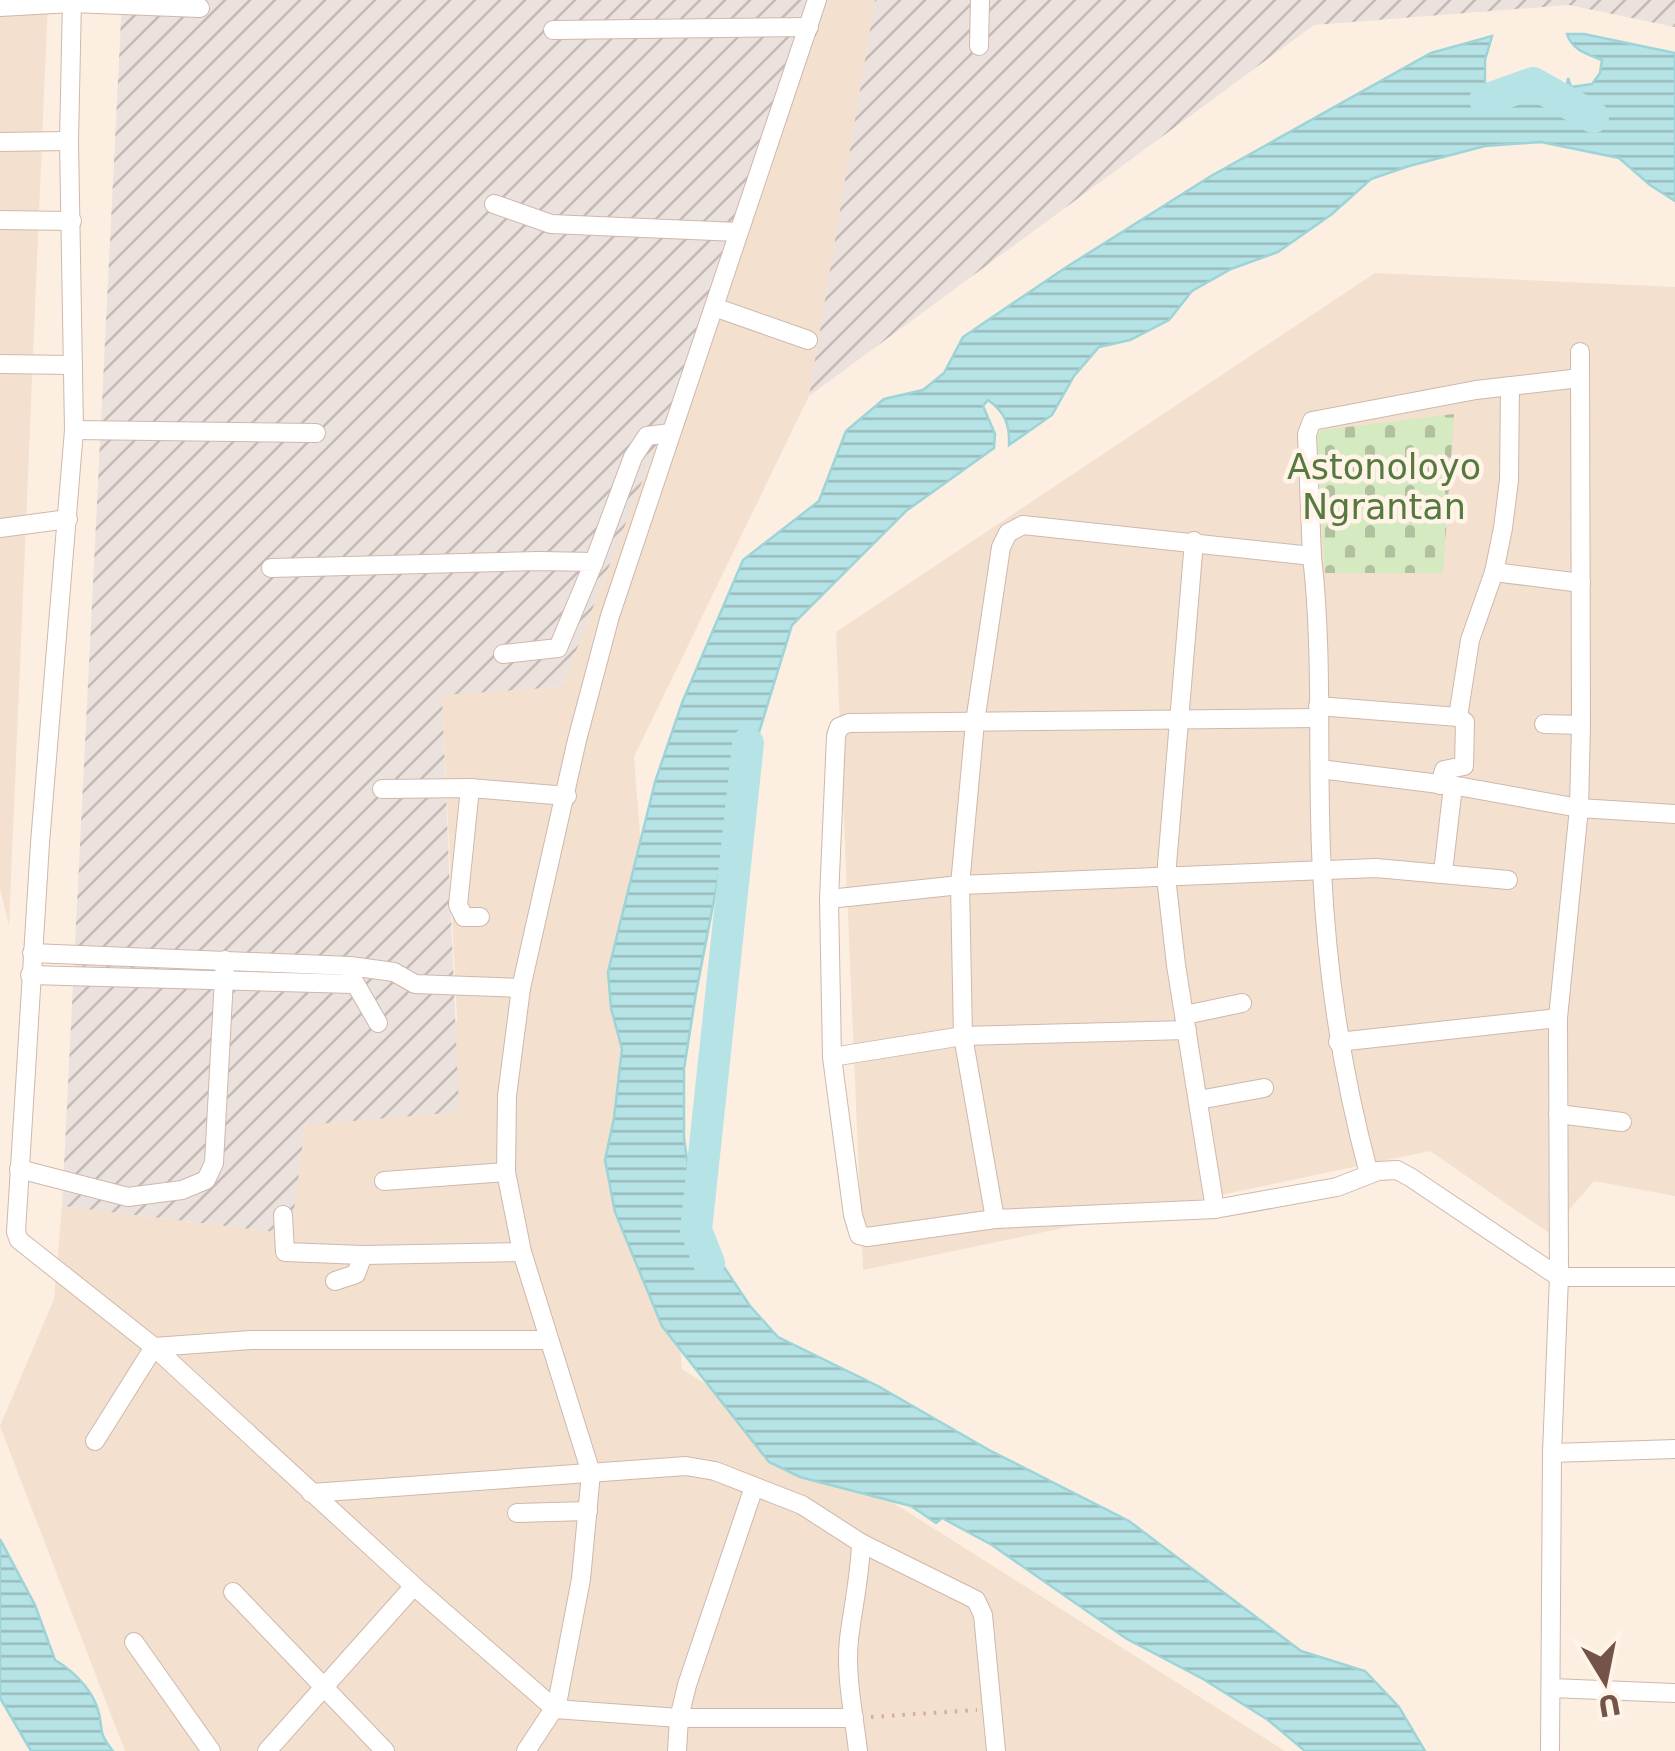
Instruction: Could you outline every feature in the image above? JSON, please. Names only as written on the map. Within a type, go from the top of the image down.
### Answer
[{"type":"street","points":[[526,1751],[555,1709],[582,1579],[591,1473],[522,1252],[506,1172],[507,1096],[522,988],[577,740],[610,616],[818,0]]},
{"type":"street","points":[[980,0],[980,46]]},
{"type":"street","points":[[0,6],[72,2],[200,8]]},
{"type":"street","points":[[72,2],[69,141],[74,430],[30,975],[19,1169],[8,1233],[154,1347],[414,1586],[555,1709],[680,1718],[854,1718]]},
{"type":"street","points":[[553,30],[808,27]]},
{"type":"street","points":[[0,142],[69,141]]},
{"type":"street","points":[[494,204],[551,224],[738,232]]},
{"type":"street","points":[[0,220],[72,220]]},
{"type":"street","points":[[714,307],[808,340]]},
{"type":"street","points":[[1550,1751],[1558,1018],[1579,808],[1581,724],[1580,352]]},
{"type":"street","points":[[0,364],[74,365]]},
{"type":"street","points":[[1369,1174],[1338,1042],[1322,871],[1307,434],[1312,421],[1510,386],[1580,378]]},
{"type":"street","points":[[1458,717],[1470,640],[1494,572],[1509,480],[1510,386]]},
{"type":"street","points":[[74,430],[316,433]]},
{"type":"street","points":[[503,654],[558,648],[564,641],[632,457],[647,436],[670,433]]},
{"type":"street","points":[[0,528],[68,519]]},
{"type":"street","points":[[608,525],[636,537]]},
{"type":"street","points":[[995,1219],[963,1036],[960,886],[975,722],[1001,547],[1008,533],[1023,525],[1312,556]]},
{"type":"street","points":[[1194,541],[1176,721],[1166,878],[1215,1209]]},
{"type":"street","points":[[271,568],[539,560],[594,562]]},
{"type":"street","points":[[1494,572],[1582,582]]},
{"type":"street","points":[[1442,872],[1444,770],[1464,766],[1466,730],[1465,722],[1458,717],[1318,712],[1176,721],[849,723],[839,727],[830,900],[832,1058],[859,1235],[995,1219],[1215,1209],[1337,1188],[1387,1169],[1410,1176],[1558,1277],[1675,1277]]},
{"type":"street","points":[[1544,724],[1581,724]]},
{"type":"street","points":[[1320,768],[1579,808],[1675,814]]},
{"type":"street","points":[[382,789],[470,788],[567,796]]},
{"type":"street","points":[[470,788],[458,905],[464,916],[480,917]]},
{"type":"street","points":[[830,900],[960,886],[1397,868],[1508,880]]},
{"type":"street","points":[[32,953],[225,960],[351,975]]},
{"type":"street","points":[[19,1169],[128,1198],[182,1190],[206,1180],[214,1162],[225,960]]},
{"type":"street","points":[[30,975],[224,982],[394,972],[415,984],[522,988]]},
{"type":"street","points":[[351,975],[378,1023]]},
{"type":"street","points":[[832,1058],[963,1036],[1186,1023],[1242,1003]]},
{"type":"street","points":[[1338,1042],[1558,1018]]},
{"type":"street","points":[[1199,1100],[1264,1088]]},
{"type":"street","points":[[1558,1114],[1622,1122]]},
{"type":"street","points":[[384,1181],[506,1172]]},
{"type":"street","points":[[283,1215],[285,1252],[522,1252]]},
{"type":"street","points":[[335,1281],[356,1274],[363,1255]]},
{"type":"street","points":[[154,1347],[252,1340],[549,1340]]},
{"type":"street","points":[[94,1440],[154,1347]]},
{"type":"street","points":[[1552,1453],[1675,1449]]},
{"type":"street","points":[[312,1493],[701,1467],[802,1505],[861,1543],[976,1600],[983,1615],[996,1751]]},
{"type":"street","points":[[677,1751],[687,1685],[754,1487]]},
{"type":"street","points":[[516,1513],[588,1511]]},
{"type":"street","points":[[858,1751],[849,1639],[860,1586],[861,1543]]},
{"type":"street","points":[[267,1751],[414,1586]]},
{"type":"street","points":[[232,1592],[385,1751]]},
{"type":"street","points":[[134,1642],[212,1751]]},
{"type":"street","points":[[1551,1688],[1675,1693]]},
{"type":"path","points":[[854,1718],[991,1709]]},
{"type":"shaded area","points":[[0,0],[48,0],[9,926],[0,888]]},
{"type":"shaded area","points":[[122,0],[830,0],[562,687],[442,695],[459,1112],[305,1125],[291,1234],[62,1206]]},
{"type":"shaded area","points":[[830,0],[875,0],[809,396],[634,757],[682,1369],[1285,1751],[125,1751],[0,1426],[54,1299],[62,1206],[290,1234],[305,1125],[457,1021],[442,694],[562,687]]},
{"type":"shaded area","points":[[875,0],[1675,0],[1675,27],[1569,5],[1314,25],[809,396]]},
{"type":"shaded area","points":[[1375,273],[1675,287],[1675,1196],[1594,1181],[1549,1233],[1430,1151],[863,1270],[836,632]]},
{"type":"green space","name":"Astonoloyo Ngrantan","points":[[1454,414],[1443,573],[1325,573],[1317,435],[1322,430]]},
{"type":"water","points":[[1567,34],[1675,53],[1675,201],[1619,158],[1541,142],[1485,146],[1371,179],[1332,214],[1278,252],[1231,269],[1192,291],[1169,320],[1130,340],[1099,347],[1074,376],[1052,415],[1009,445],[1005,420],[988,400],[983,406],[995,434],[994,448],[906,511],[792,625],[725,843],[684,1069],[684,1138],[696,1225],[750,1306],[778,1337],[878,1386],[989,1450],[1129,1521],[1301,1651],[1365,1671],[1399,1707],[1425,1751],[1305,1751],[1268,1720],[1203,1679],[1127,1639],[992,1545],[942,1518],[936,1523],[911,1506],[800,1477],[769,1462],[662,1326],[615,1212],[605,1160],[622,1049],[611,1008],[608,972],[655,782],[682,703],[743,560],[819,501],[846,431],[884,399],[923,390],[944,373],[963,337],[1065,268],[1211,176],[1431,53],[1492,36],[1485,60],[1485,84],[1534,88],[1552,99],[1566,91],[1568,78],[1571,87],[1592,84],[1600,73],[1602,60],[1576,48]]},
{"type":"water","points":[[0,1539],[35,1605],[55,1660],[90,1693],[104,1738],[113,1751],[31,1751],[0,1698]]},
{"type":"waterway","points":[[1485,100],[1533,83],[1593,117]]},
{"type":"waterway","points":[[709,1263],[696,1230],[748,743]]}]
